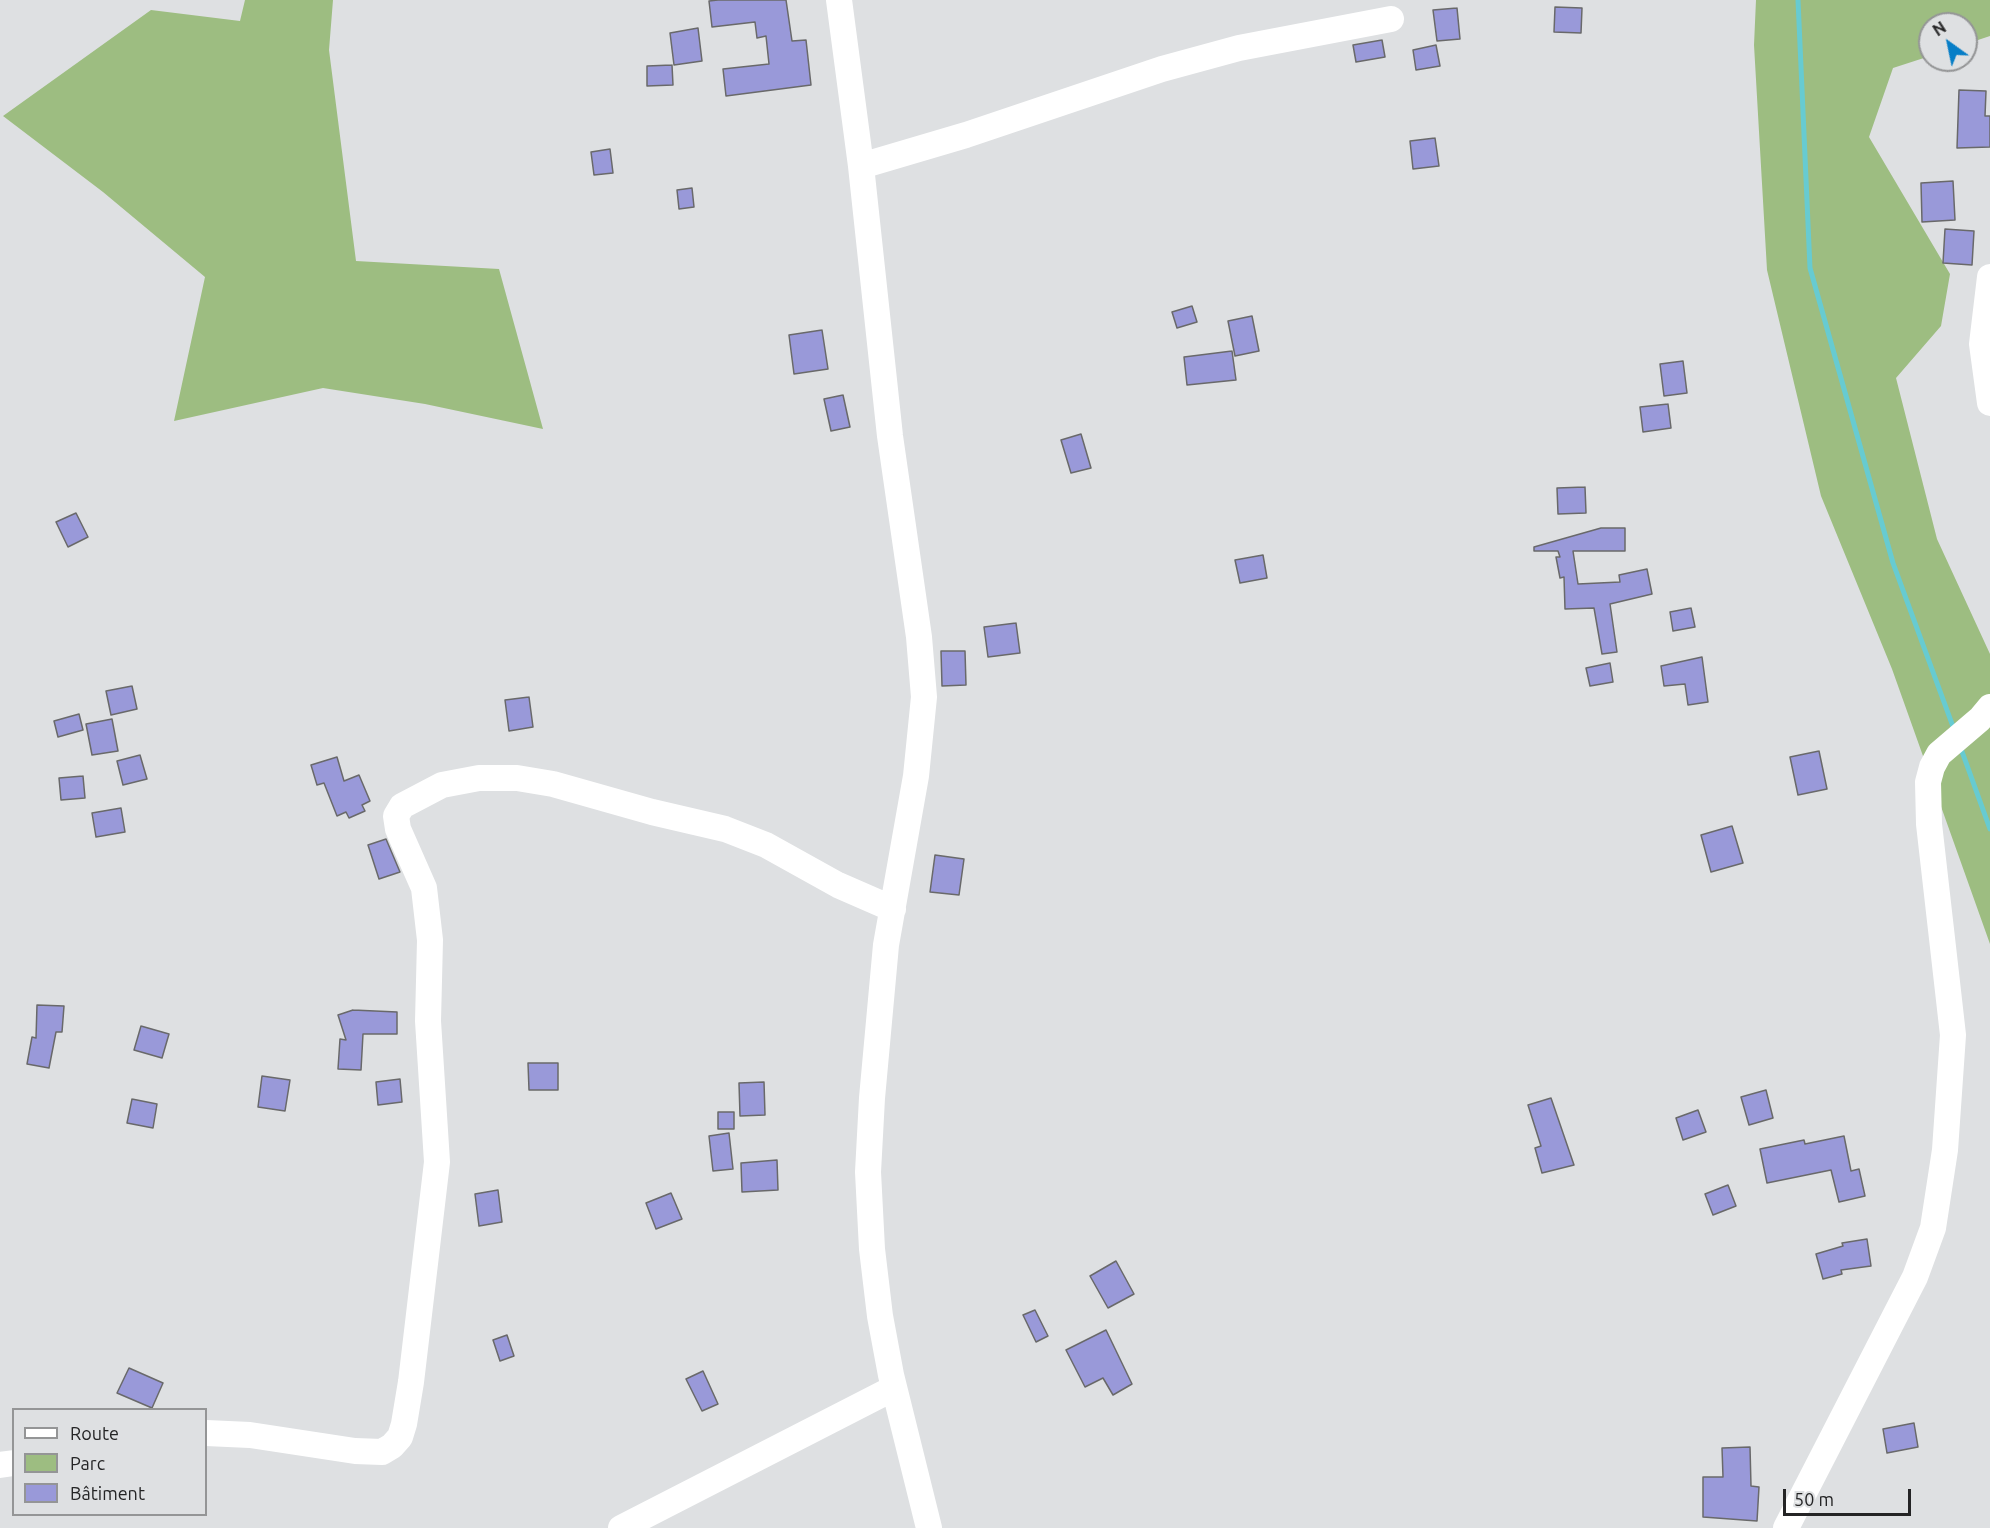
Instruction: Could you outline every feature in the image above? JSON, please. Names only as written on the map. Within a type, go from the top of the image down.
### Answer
[{"type":"street","points":[[839,0],[861,166],[890,436],[919,637],[924,697],[916,776],[885,956],[872,1098],[868,1172],[879,1305],[894,1388],[929,1528]]},
{"type":"street","points":[[861,166],[966,135],[1162,69],[1239,48],[1391,19]]},
{"type":"street","points":[[1990,277],[1982,344],[1990,403]]},
{"type":"street","points":[[1786,1528],[1916,1277],[1933,1228],[1945,1150],[1953,1035],[1929,824],[1928,782],[1939,754],[1980,719],[1990,707]]},
{"type":"street","points":[[207,1433],[250,1435],[369,1452],[382,1452],[400,1437],[404,1424],[436,1162],[428,1021],[430,940],[424,888],[399,829],[396,816],[402,806],[442,785],[479,778],[517,778],[553,784],[652,812],[725,829],[766,845],[838,885],[893,909]]},
{"type":"street","points":[[621,1528],[894,1388]]},
{"type":"green space","points":[[245,0],[333,0],[329,50],[356,261],[499,269],[543,429],[425,404],[323,388],[174,421],[205,277],[103,192],[3,116],[151,10],[240,21]]},
{"type":"green space","points":[[1756,0],[1990,0],[1990,36],[1978,40],[1978,12],[1918,12],[1918,60],[1893,68],[1869,137],[1950,274],[1941,326],[1896,378],[1937,539],[1990,654],[1990,944],[1892,669],[1821,496],[1767,270],[1754,45]]},
{"type":"building","points":[[786,0],[792,41],[806,40],[811,85],[726,96],[723,69],[769,64],[766,36],[757,38],[755,22],[712,27],[709,1]]},
{"type":"building","points":[[1555,7],[1582,8],[1581,33],[1554,32]]},
{"type":"building","points":[[1457,8],[1460,39],[1437,41],[1433,10]]},
{"type":"building","points":[[698,28],[702,61],[674,65],[670,33]]},
{"type":"building","points":[[1382,40],[1385,57],[1356,62],[1353,45]]},
{"type":"building","points":[[1436,45],[1440,66],[1416,70],[1413,50]]},
{"type":"building","points":[[672,65],[673,85],[647,86],[647,66]]},
{"type":"building","points":[[1959,90],[1986,91],[1985,116],[1990,116],[1990,147],[1957,148]]},
{"type":"building","points":[[1435,138],[1439,166],[1413,169],[1410,141]]},
{"type":"building","points":[[610,149],[613,173],[594,175],[591,152]]},
{"type":"building","points":[[1953,181],[1955,220],[1922,222],[1921,183]]},
{"type":"building","points":[[692,188],[694,207],[679,209],[677,190]]},
{"type":"building","points":[[1945,229],[1974,231],[1972,265],[1943,263]]},
{"type":"building","points":[[1192,306],[1197,322],[1177,328],[1172,312]]},
{"type":"building","points":[[1252,316],[1259,351],[1235,356],[1228,321]]},
{"type":"building","points":[[822,330],[828,369],[794,374],[789,335]]},
{"type":"building","points":[[1232,351],[1236,380],[1187,385],[1184,357]]},
{"type":"building","points":[[1683,361],[1687,393],[1664,396],[1660,364]]},
{"type":"building","points":[[843,395],[850,427],[831,431],[824,399]]},
{"type":"building","points":[[1668,404],[1671,428],[1643,432],[1640,407]]},
{"type":"building","points":[[1081,434],[1091,468],[1071,473],[1061,440]]},
{"type":"building","points":[[1585,487],[1586,513],[1558,514],[1557,488]]},
{"type":"building","points":[[76,513],[88,537],[68,547],[56,522]]},
{"type":"building","points":[[1601,528],[1625,528],[1625,551],[1573,551],[1578,584],[1620,582],[1619,575],[1647,569],[1652,594],[1610,604],[1617,652],[1602,654],[1594,608],[1565,609],[1564,577],[1560,578],[1556,557],[1560,557],[1558,551],[1534,551],[1534,547]]},
{"type":"building","points":[[1263,555],[1267,578],[1240,583],[1235,560]]},
{"type":"building","points":[[1691,608],[1695,627],[1673,631],[1670,612]]},
{"type":"building","points":[[1016,623],[1020,653],[988,657],[984,627]]},
{"type":"building","points":[[941,651],[965,651],[966,685],[942,686]]},
{"type":"building","points":[[1702,657],[1708,702],[1688,705],[1685,684],[1664,686],[1661,666]]},
{"type":"building","points":[[1610,663],[1613,682],[1590,686],[1586,668]]},
{"type":"building","points":[[132,686],[137,709],[111,715],[106,691]]},
{"type":"building","points":[[529,697],[533,727],[509,731],[505,700]]},
{"type":"building","points":[[79,714],[83,730],[58,737],[54,721]]},
{"type":"building","points":[[112,719],[118,751],[92,755],[86,724]]},
{"type":"building","points":[[1819,751],[1827,789],[1798,795],[1790,757]]},
{"type":"building","points":[[140,755],[147,779],[123,785],[117,761]]},
{"type":"building","points":[[337,757],[344,781],[359,775],[370,801],[362,805],[365,811],[349,818],[346,812],[337,816],[324,783],[317,785],[311,765]]},
{"type":"building","points":[[83,776],[85,798],[61,800],[59,778]]},
{"type":"building","points":[[121,808],[125,832],[96,837],[92,813]]},
{"type":"building","points":[[1732,826],[1743,863],[1711,872],[1701,835]]},
{"type":"building","points":[[386,839],[400,872],[379,879],[368,845]]},
{"type":"building","points":[[935,855],[964,859],[959,895],[930,892]]},
{"type":"building","points":[[37,1005],[64,1006],[62,1032],[56,1032],[49,1068],[27,1064],[32,1037],[36,1038]]},
{"type":"building","points":[[353,1010],[397,1012],[397,1034],[363,1034],[361,1070],[338,1069],[340,1039],[346,1040],[338,1015]]},
{"type":"building","points":[[141,1026],[169,1034],[162,1058],[134,1050]]},
{"type":"building","points":[[528,1063],[558,1063],[558,1090],[529,1090]]},
{"type":"building","points":[[262,1076],[290,1080],[285,1111],[258,1107]]},
{"type":"building","points":[[400,1079],[402,1102],[378,1105],[376,1082]]},
{"type":"building","points":[[764,1082],[765,1115],[740,1116],[739,1083]]},
{"type":"building","points":[[1766,1090],[1773,1118],[1749,1125],[1741,1097]]},
{"type":"building","points":[[1551,1098],[1574,1165],[1542,1173],[1535,1148],[1541,1146],[1528,1105]]},
{"type":"building","points":[[132,1099],[157,1104],[153,1128],[127,1123]]},
{"type":"building","points":[[1698,1110],[1706,1132],[1683,1140],[1676,1118]]},
{"type":"building","points":[[718,1112],[734,1112],[734,1129],[718,1129]]},
{"type":"building","points":[[729,1133],[733,1169],[713,1171],[709,1136]]},
{"type":"building","points":[[1844,1136],[1851,1171],[1859,1169],[1865,1196],[1839,1202],[1831,1170],[1767,1183],[1760,1149],[1804,1140],[1805,1144]]},
{"type":"building","points":[[777,1160],[778,1190],[742,1192],[741,1163]]},
{"type":"building","points":[[1728,1185],[1736,1206],[1713,1215],[1705,1194]]},
{"type":"building","points":[[498,1190],[502,1222],[479,1226],[475,1194]]},
{"type":"building","points":[[671,1193],[682,1219],[656,1229],[646,1203]]},
{"type":"building","points":[[1867,1239],[1871,1266],[1841,1270],[1842,1274],[1823,1279],[1816,1254],[1843,1246],[1842,1243]]},
{"type":"building","points":[[1116,1261],[1134,1294],[1108,1308],[1090,1276]]},
{"type":"building","points":[[1035,1310],[1048,1336],[1036,1342],[1023,1315]]},
{"type":"building","points":[[1106,1330],[1132,1384],[1113,1395],[1103,1378],[1085,1387],[1066,1350]]},
{"type":"building","points":[[507,1335],[514,1356],[500,1361],[493,1340]]},
{"type":"building","points":[[129,1368],[163,1383],[152,1408],[117,1393]]},
{"type":"building","points":[[703,1371],[718,1404],[702,1411],[686,1379]]},
{"type":"building","points":[[1914,1423],[1918,1447],[1887,1453],[1883,1429]]},
{"type":"building","points":[[1750,1447],[1751,1486],[1759,1487],[1757,1521],[1703,1517],[1703,1477],[1723,1477],[1722,1448]]},
{"type":"waterway","points":[[1798,0],[1810,268],[1893,563],[1955,732]]},
{"type":"waterway","points":[[1960,746],[1990,829]]}]
